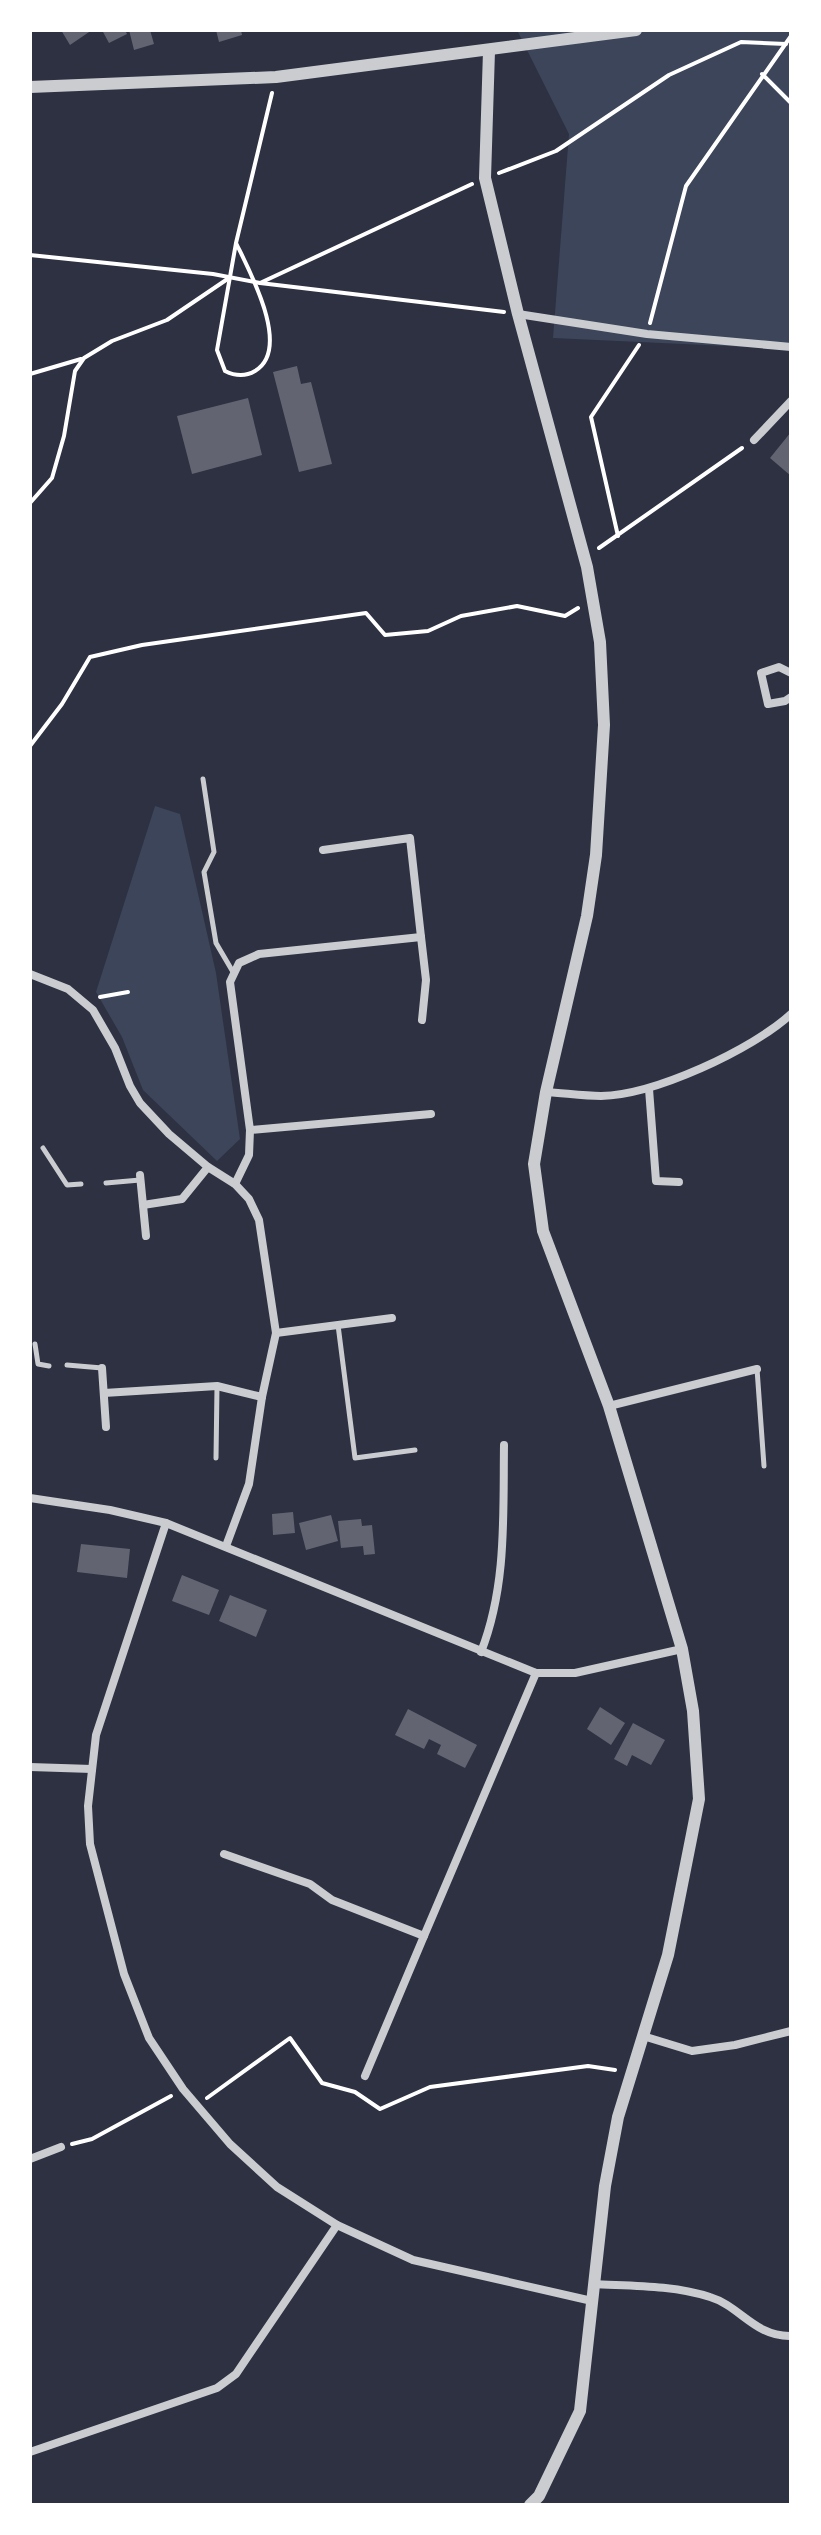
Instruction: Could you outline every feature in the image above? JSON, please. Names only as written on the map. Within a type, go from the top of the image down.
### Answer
[{"type":"street","points":[[30,87],[276,77],[636,30]]},
{"type":"street","points":[[489,51],[485,178],[518,314],[585,557],[600,642],[604,725],[596,855],[587,916],[546,1092],[534,1164],[543,1231],[609,1406],[682,1649],[693,1711],[699,1799],[668,1955],[618,2117],[605,2186],[580,2411],[539,2496],[530,2505]]},
{"type":"street","points":[[518,314],[647,334],[791,347]]},
{"type":"street","points":[[754,440],[791,401]]},
{"type":"street","points":[[791,673],[779,667],[761,673],[768,704],[791,697]]},
{"type":"street","points":[[323,850],[410,838],[426,980],[422,1020]]},
{"type":"street","points":[[235,1184],[249,1155],[250,1130],[230,982],[239,963],[259,954],[421,937]]},
{"type":"street","points":[[30,974],[68,989],[93,1010],[115,1048],[140,1103],[169,1134],[208,1167],[235,1184],[249,1199],[259,1220],[276,1333],[262,1397],[249,1484],[226,1546]]},
{"type":"street","points":[[546,1092],[602,1096],[649,1089],[736,1051],[791,1014]]},
{"type":"street","points":[[649,1089],[656,1181],[679,1182]]},
{"type":"street","points":[[250,1130],[431,1114]]},
{"type":"street","points":[[143,1205],[182,1199],[208,1167]]},
{"type":"street","points":[[140,1178],[146,1236]]},
{"type":"street","points":[[276,1333],[392,1318]]},
{"type":"street","points":[[102,1368],[106,1427]]},
{"type":"street","points":[[609,1406],[757,1369]]},
{"type":"street","points":[[104,1393],[217,1386],[262,1397]]},
{"type":"street","points":[[481,1652],[493,1622],[504,1532],[504,1445]]},
{"type":"street","points":[[30,1498],[110,1510],[166,1523],[536,1673],[575,1673],[682,1649]]},
{"type":"street","points":[[166,1523],[96,1735],[88,1806],[90,1844],[124,1974],[149,2038],[183,2089],[230,2144],[277,2187],[337,2225],[413,2260],[592,2301]]},
{"type":"street","points":[[365,2076],[536,1673]]},
{"type":"street","points":[[30,1767],[92,1769]]},
{"type":"street","points":[[224,1854],[310,1884],[332,1900],[424,1936]]},
{"type":"street","points":[[643,2036],[692,2051],[735,2045],[791,2031]]},
{"type":"street","points":[[30,2159],[61,2147]]},
{"type":"street","points":[[30,2452],[217,2388],[236,2374],[337,2225]]},
{"type":"street","points":[[593,2284],[661,2289],[711,2297],[761,2330],[791,2336]]},
{"type":"lane","points":[[203,779],[214,852],[204,872],[216,943],[233,972]]},
{"type":"lane","points":[[43,1148],[67,1185],[81,1184]]},
{"type":"lane","points":[[106,1183],[140,1178]]},
{"type":"lane","points":[[338,1325],[355,1458],[415,1450]]},
{"type":"lane","points":[[35,1344],[38,1364],[49,1366]]},
{"type":"lane","points":[[67,1365],[102,1368]]},
{"type":"lane","points":[[757,1369],[764,1466]]},
{"type":"lane","points":[[216,1458],[217,1386]]},
{"type":"path","points":[[618,536],[591,417],[647,334],[686,186],[791,36]]},
{"type":"path","points":[[257,282],[485,178],[556,151],[669,75],[741,42],[786,44]]},
{"type":"path","points":[[762,74],[791,103]]},
{"type":"path","points":[[236,243],[257,282],[271,333],[271,346],[268,358],[252,374],[232,375],[225,371],[217,350],[236,243],[276,77]]},
{"type":"path","points":[[30,255],[518,314]]},
{"type":"path","points":[[30,374],[84,358],[112,341],[167,320],[230,277]]},
{"type":"path","points":[[30,503],[52,478],[64,436],[73,379],[84,358]]},
{"type":"path","points":[[585,557],[754,440]]},
{"type":"path","points":[[30,746],[62,704],[90,657],[142,645],[366,613],[385,635],[428,631],[461,616],[517,606],[565,616],[592,599]]},
{"type":"path","points":[[82,1000],[128,992]]},
{"type":"path","points":[[196,2105],[290,2038],[322,2083],[355,2092],[380,2109],[430,2087],[588,2066],[618,2070]]},
{"type":"path","points":[[61,2147],[92,2139],[183,2089]]},
{"type":"shaded area","points":[[517,30],[791,30],[791,349],[553,338],[569,134]]},
{"type":"shaded area","points":[[155,806],[180,814],[216,973],[240,1139],[217,1161],[143,1090],[122,1037],[96,992]]},
{"type":"building","points":[[61,30],[92,30],[70,45]]},
{"type":"building","points":[[102,30],[125,30],[127,34],[109,43]]},
{"type":"building","points":[[129,30],[150,30],[154,44],[134,50]]},
{"type":"building","points":[[216,30],[241,30],[242,35],[219,42]]},
{"type":"building","points":[[297,366],[301,384],[311,382],[332,464],[299,472],[273,372]]},
{"type":"building","points":[[248,398],[262,455],[192,474],[177,416]]},
{"type":"building","points":[[791,432],[791,476],[770,458]]},
{"type":"building","points":[[293,1512],[295,1533],[273,1535],[272,1514]]},
{"type":"building","points":[[331,1515],[338,1541],[306,1550],[299,1523]]},
{"type":"building","points":[[361,1519],[362,1526],[372,1525],[375,1554],[364,1555],[363,1546],[341,1548],[338,1521]]},
{"type":"building","points":[[81,1544],[130,1549],[127,1578],[77,1572]]},
{"type":"building","points":[[182,1575],[219,1590],[209,1615],[172,1601]]},
{"type":"building","points":[[230,1595],[267,1610],[256,1637],[219,1621]]},
{"type":"building","points":[[600,1707],[625,1723],[611,1745],[587,1729]]},
{"type":"building","points":[[408,1709],[477,1745],[465,1768],[437,1754],[441,1745],[429,1739],[424,1749],[395,1735]]},
{"type":"building","points":[[633,1723],[665,1740],[651,1765],[632,1755],[627,1766],[614,1759]]}]
